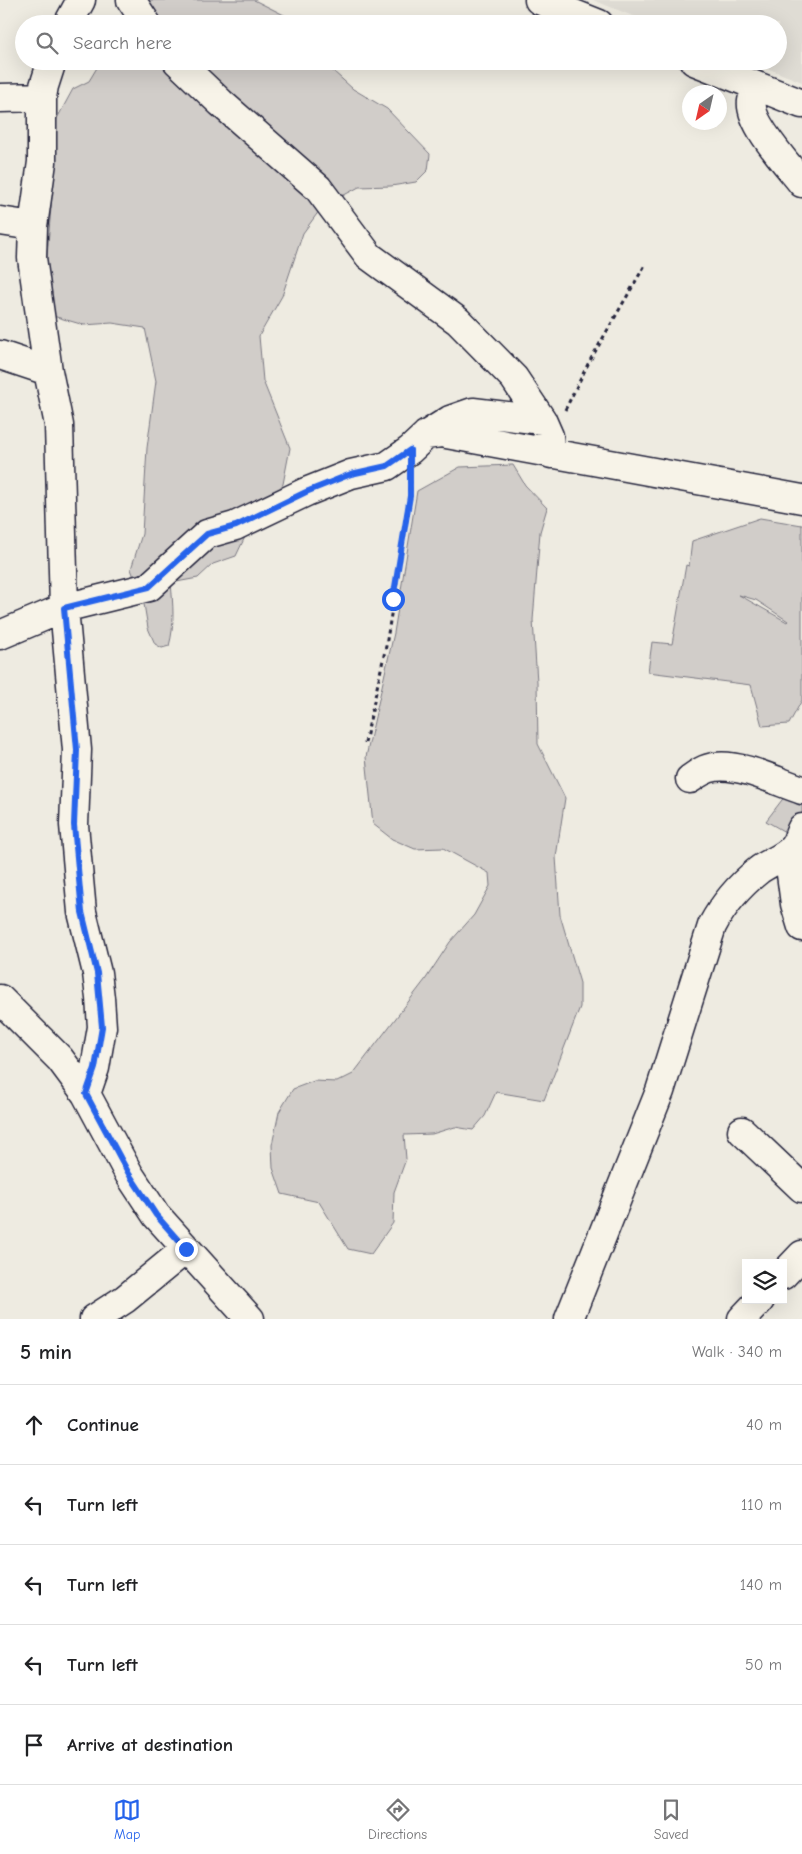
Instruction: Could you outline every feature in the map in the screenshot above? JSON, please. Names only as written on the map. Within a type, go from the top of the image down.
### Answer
[{"type":"street","points":[[73,15],[81,0]]},
{"type":"street","points":[[131,0],[141,15]]},
{"type":"street","points":[[539,0],[576,15]]},
{"type":"street","points":[[49,70],[42,97],[42,162],[33,226],[32,258],[48,371],[59,426],[64,608],[77,750],[74,825],[82,912],[97,973],[102,1027],[95,1068],[86,1094]]},
{"type":"street","points":[[186,70],[318,188],[369,256],[464,327],[514,378],[547,437]]},
{"type":"street","points":[[716,70],[802,104]]},
{"type":"street","points":[[758,87],[752,102],[757,125],[802,183]]},
{"type":"street","points":[[0,98],[42,97]]},
{"type":"street","points":[[0,221],[33,226]]},
{"type":"street","points":[[0,355],[48,371]]},
{"type":"street","points":[[0,635],[64,608],[149,587],[207,534],[236,526],[306,492],[351,474],[387,466],[450,420],[473,412],[547,437],[802,499]]},
{"type":"street","points":[[690,779],[702,770],[723,766],[748,772],[802,790]]},
{"type":"street","points":[[798,837],[791,874],[795,904],[802,927]]},
{"type":"street","points":[[569,1319],[660,1091],[712,926],[722,908],[737,889],[760,869],[785,854],[798,837]]},
{"type":"street","points":[[0,999],[60,1059],[86,1094],[129,1174],[156,1215],[250,1319]]},
{"type":"street","points":[[742,1131],[802,1188]]},
{"type":"street","points":[[94,1319],[125,1299],[186,1249]]},
{"type":"street","points":[[787,1271],[802,1255]]},
{"type":"street","points":[[742,1319],[756,1304]]},
{"type":"path","points":[[547,437],[645,265]]},
{"type":"path","points":[[365,743],[386,646],[418,442]]},
{"type":"shaded area","points":[[140,0],[254,0],[284,15],[136,15]]},
{"type":"shaded area","points":[[593,0],[802,0],[802,82],[772,70],[787,70],[787,15],[630,15]]},
{"type":"shaded area","points":[[96,70],[333,70],[353,89],[387,109],[430,154],[428,170],[416,182],[391,186],[359,187],[322,207],[303,233],[282,296],[259,336],[263,381],[290,448],[283,484],[244,539],[236,556],[213,564],[198,578],[171,583],[172,630],[169,646],[162,648],[155,644],[148,628],[144,604],[131,569],[142,534],[147,448],[156,381],[145,328],[112,323],[84,325],[53,316],[46,269],[52,195],[53,126],[73,89],[89,81]]},
{"type":"shaded area","points":[[513,465],[525,485],[547,508],[540,532],[533,620],[538,744],[565,798],[556,857],[560,915],[580,983],[580,1007],[544,1100],[496,1092],[485,1116],[473,1130],[455,1127],[432,1134],[404,1135],[406,1159],[394,1192],[393,1223],[371,1254],[348,1249],[319,1202],[282,1194],[273,1168],[272,1145],[279,1112],[293,1089],[314,1081],[337,1082],[353,1074],[425,980],[450,942],[474,915],[490,886],[489,873],[443,848],[415,849],[392,839],[373,824],[366,757],[394,633],[417,491],[460,467]]},
{"type":"shaded area","points":[[760,518],[802,525],[802,700],[789,724],[762,726],[751,685],[648,672],[652,642],[672,644],[686,565],[689,566],[692,541]],"holes":[[[739,595],[756,600],[788,621]]]},
{"type":"shaded area","points":[[788,792],[802,799],[802,818],[792,836],[766,821]]},
{"type":"route","points":[[186,1249],[156,1215],[129,1174],[86,1094],[95,1068],[102,1027],[97,973],[82,912],[74,825],[77,750],[64,608],[149,587],[207,534],[236,526],[306,492],[351,474],[387,466],[410,450],[410,496],[393,599]]}]
